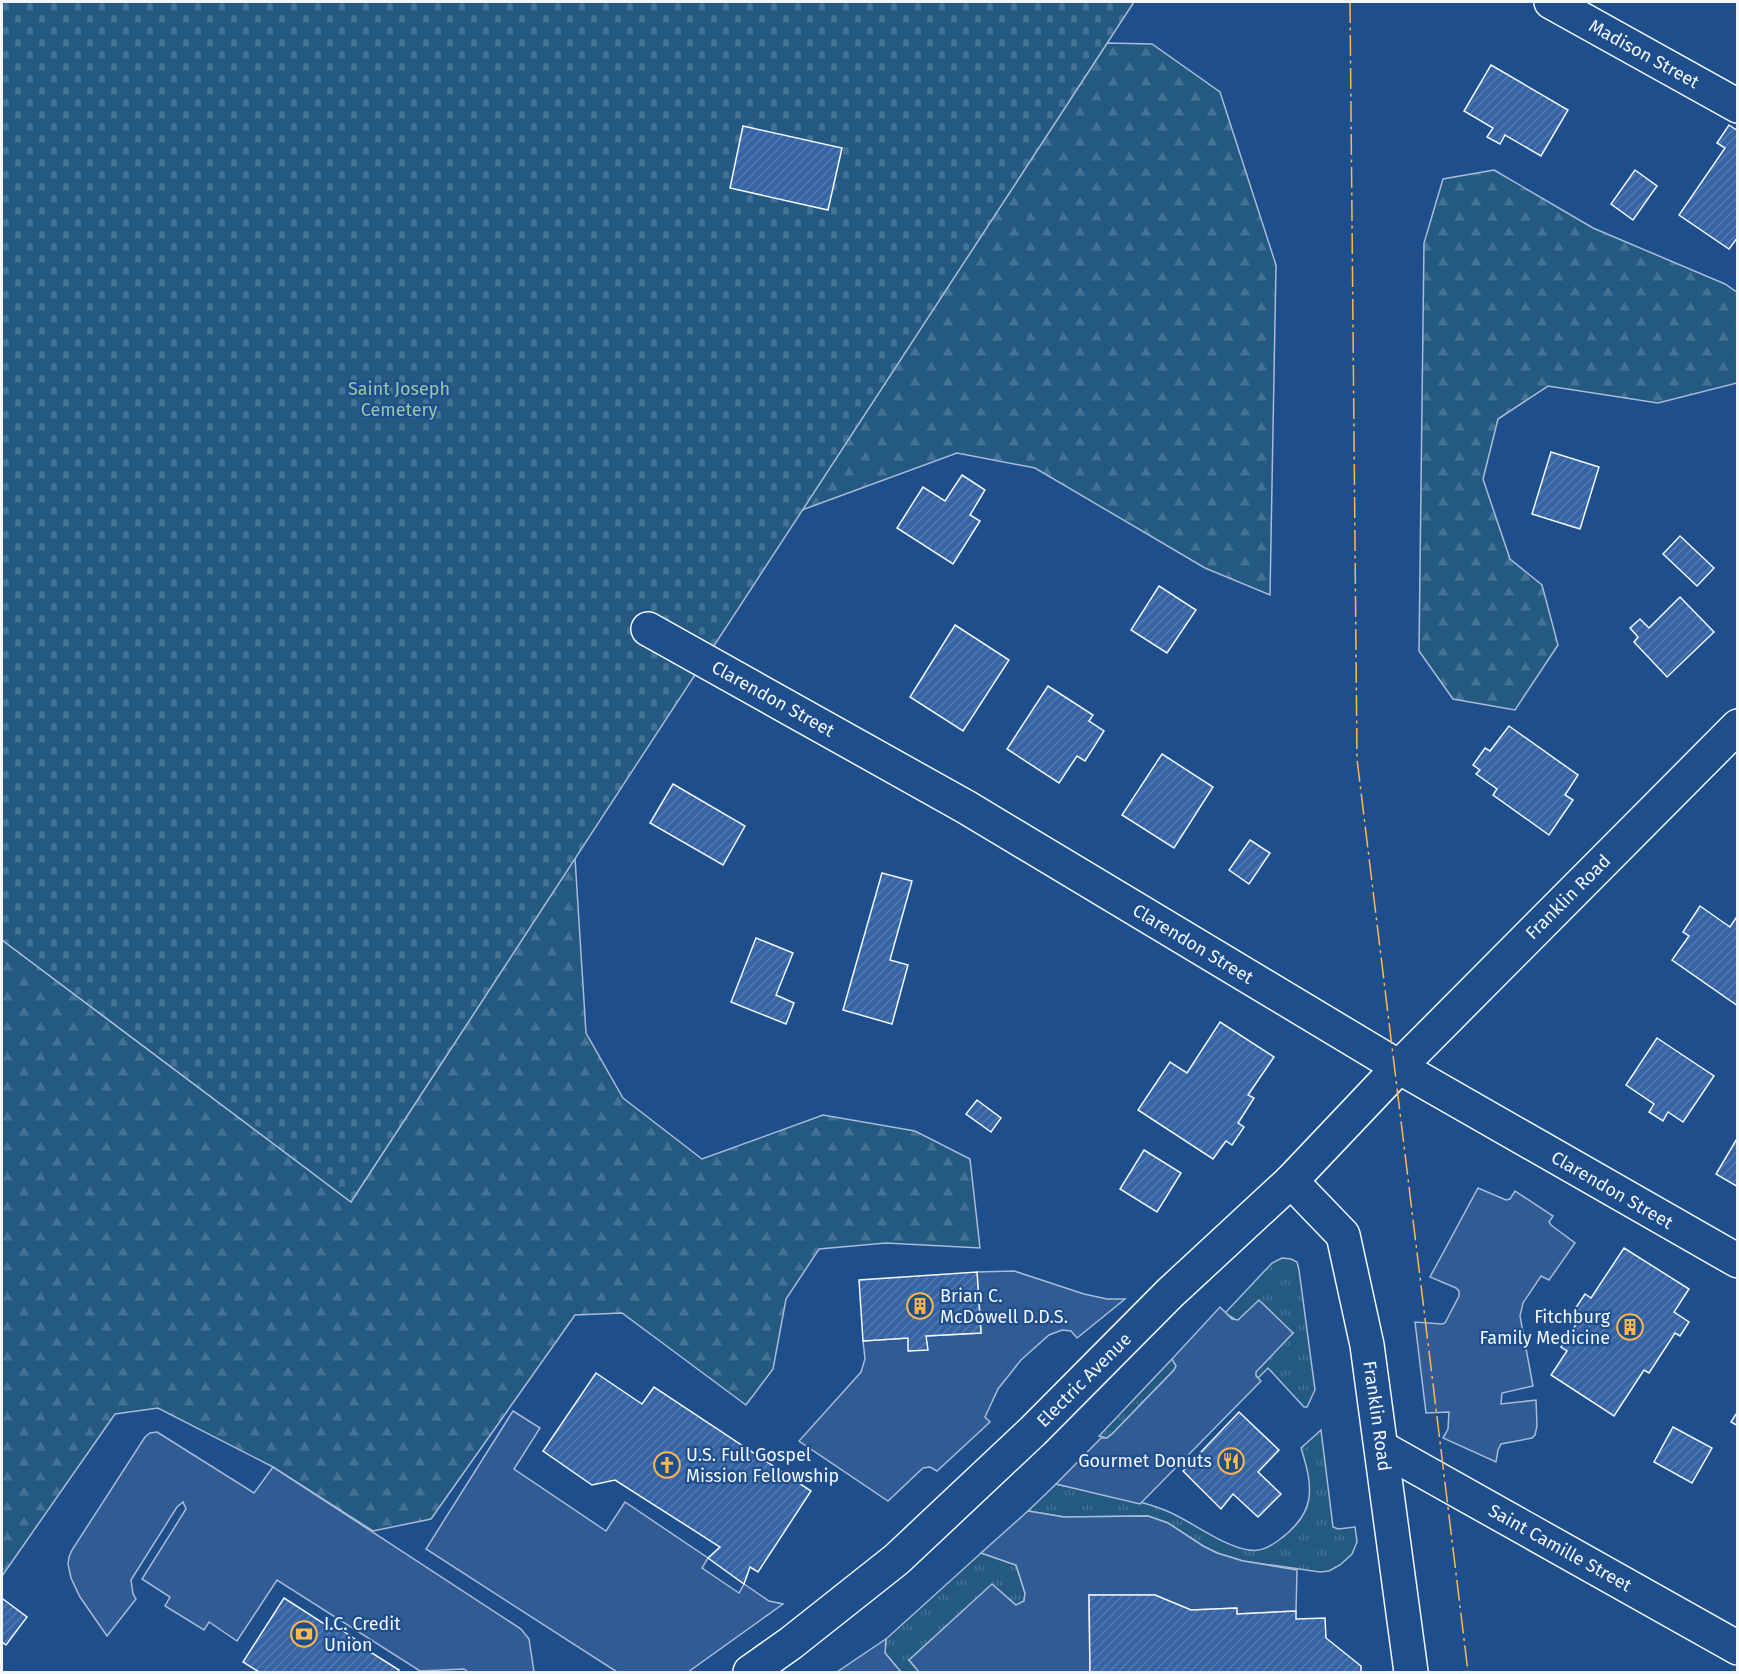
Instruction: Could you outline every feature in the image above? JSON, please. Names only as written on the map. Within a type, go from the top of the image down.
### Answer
[{"type":"main road","name":"Madison Street","points":[[1551,2],[1737,106]]},
{"type":"main road","name":"Clarendon Street","points":[[648,629],[966,807],[1399,1067],[1737,1261]]},
{"type":"main road","name":"Franklin Road","points":[[1399,1067],[1737,726]]},
{"type":"main road","name":"Electric Avenue","points":[[750,1672],[791,1643],[897,1559],[1033,1431],[1170,1293],[1291,1181],[1399,1067]]},
{"type":"main road","name":"Franklin Road","points":[[1291,1181],[1343,1236],[1366,1345],[1382,1448],[1411,1672]]},
{"type":"main road","name":"Saint Camille Street","points":[[1382,1448],[1737,1648]]},
{"type":"green space","name":"Saint Joseph Cemetery","points":[[2,2],[1134,2],[351,1202],[2,940]]},
{"type":"green space","points":[[1107,43],[1152,44],[1220,92],[1276,265],[1270,595],[1205,568],[1035,468],[957,453],[802,510]]},
{"type":"green space","points":[[1494,170],[1593,228],[1725,284],[1738,293],[1737,383],[1658,403],[1548,386],[1498,419],[1483,479],[1510,559],[1542,585],[1558,645],[1515,710],[1453,699],[1419,651],[1424,243],[1443,179]]},
{"type":"green space","points":[[575,858],[586,1033],[623,1098],[702,1159],[823,1115],[915,1131],[970,1159],[980,1248],[886,1243],[819,1249],[786,1299],[773,1369],[746,1405],[622,1313],[575,1315],[431,1519],[373,1531],[273,1467],[158,1408],[115,1414],[2,1576],[2,940],[351,1202]]},
{"type":"green space","points":[[1282,1258],[1297,1262],[1299,1270],[1315,1390],[1307,1407],[1304,1407],[1268,1368],[1258,1378],[1255,1372],[1293,1333],[1236,1320],[1225,1313],[1272,1263]]},
{"type":"green space","points":[[1172,1359],[1176,1366],[1174,1370],[1112,1434],[1107,1438],[1099,1436]]},
{"type":"green space","points":[[1321,1430],[1333,1527],[1338,1529],[1355,1527],[1357,1542],[1352,1554],[1329,1571],[1320,1572],[1243,1561],[1217,1553],[1168,1523],[1148,1516],[1064,1517],[1028,1511],[1056,1484],[1155,1506],[1228,1544],[1249,1550],[1261,1550],[1275,1543],[1291,1530],[1306,1510],[1310,1488],[1301,1448]]},
{"type":"green space","points":[[981,1553],[1016,1565],[1025,1593],[1024,1601],[1016,1605],[992,1585],[909,1660],[919,1672],[901,1672],[885,1653],[886,1639]]},
{"type":"shaded area","points":[[1478,1188],[1506,1200],[1510,1199],[1515,1191],[1553,1216],[1549,1222],[1551,1225],[1575,1243],[1549,1280],[1541,1276],[1523,1303],[1520,1316],[1533,1386],[1502,1393],[1501,1404],[1536,1400],[1537,1426],[1532,1438],[1501,1444],[1496,1462],[1443,1438],[1448,1429],[1449,1412],[1426,1413],[1415,1322],[1445,1323],[1459,1296],[1456,1288],[1430,1277]]},
{"type":"shaded area","points":[[1014,1271],[1084,1294],[1107,1299],[1125,1299],[1077,1338],[1071,1331],[1062,1330],[1049,1335],[1021,1360],[998,1389],[985,1417],[990,1422],[937,1471],[930,1467],[923,1468],[888,1501],[799,1441],[861,1372],[865,1359],[863,1341],[908,1338],[909,1351],[927,1349],[926,1336],[981,1333],[977,1272]]},
{"type":"shaded area","points":[[1259,1300],[1293,1333],[1256,1372],[1256,1376],[1261,1381],[1140,1504],[1056,1484],[1101,1438],[1107,1438],[1112,1434],[1174,1370],[1176,1366],[1172,1359],[1220,1307],[1232,1319],[1238,1320]]},
{"type":"shaded area","points":[[513,1411],[540,1428],[514,1469],[606,1531],[625,1502],[708,1558],[702,1568],[739,1593],[744,1584],[769,1601],[783,1604],[688,1672],[617,1672],[426,1549]]},
{"type":"shaded area","points":[[157,1432],[254,1493],[273,1467],[521,1629],[529,1639],[534,1672],[468,1672],[464,1669],[420,1671],[277,1580],[237,1641],[209,1622],[204,1630],[165,1606],[170,1597],[142,1579],[186,1509],[183,1502],[177,1507],[131,1580],[136,1599],[107,1636],[80,1597],[71,1578],[69,1557],[145,1437]]},
{"type":"shaded area","points":[[1028,1511],[1064,1517],[1148,1516],[1168,1523],[1217,1553],[1243,1561],[1297,1570],[1296,1611],[1237,1614],[1236,1608],[1191,1610],[1155,1595],[1089,1595],[1090,1672],[919,1672],[909,1660],[992,1584],[1016,1605],[1024,1601],[1025,1593],[1016,1565],[981,1553]]},
{"type":"shaded area","points":[[886,1639],[885,1653],[901,1672],[837,1672]]},
{"type":"building","points":[[1491,65],[1568,110],[1541,156],[1505,135],[1500,144],[1487,137],[1493,128],[1464,111]]},
{"type":"building","points":[[1729,125],[1738,131],[1738,237],[1729,249],[1679,215],[1725,148],[1717,143]]},
{"type":"building","points":[[743,126],[842,148],[828,210],[730,188]]},
{"type":"building","points":[[1635,170],[1657,186],[1633,220],[1611,204]]},
{"type":"building","points":[[1551,452],[1599,467],[1580,529],[1532,514]]},
{"type":"building","points":[[962,475],[985,490],[970,515],[980,521],[953,564],[897,528],[923,487],[945,501]]},
{"type":"building","points":[[1680,536],[1714,568],[1697,586],[1663,554]]},
{"type":"building","points":[[1159,586],[1196,610],[1167,653],[1131,630]]},
{"type":"building","points":[[1680,597],[1714,632],[1667,677],[1634,642],[1638,637],[1630,628],[1640,619],[1649,628]]},
{"type":"building","points":[[955,625],[1009,660],[963,731],[910,697]]},
{"type":"building","points":[[1048,686],[1093,715],[1089,721],[1104,731],[1085,761],[1077,756],[1059,783],[1007,749]]},
{"type":"building","points":[[1509,726],[1578,775],[1565,795],[1573,800],[1549,835],[1493,795],[1497,789],[1476,774],[1480,770],[1473,765],[1485,748],[1490,751]]},
{"type":"building","points":[[1162,754],[1213,787],[1174,848],[1122,815]]},
{"type":"building","points":[[673,784],[745,826],[723,865],[650,823]]},
{"type":"building","points":[[1250,840],[1270,853],[1249,884],[1229,870]]},
{"type":"building","points":[[882,873],[912,881],[890,960],[908,965],[892,1024],[843,1010]]},
{"type":"building","points":[[1700,906],[1730,927],[1736,918],[1738,919],[1738,1006],[1672,960],[1689,936],[1683,932]]},
{"type":"building","points":[[756,938],[793,953],[776,995],[794,1003],[786,1024],[731,1002]]},
{"type":"building","points":[[1220,1022],[1274,1057],[1248,1095],[1254,1098],[1238,1123],[1244,1127],[1232,1145],[1226,1141],[1213,1159],[1138,1110],[1170,1062],[1187,1073]]},
{"type":"building","points":[[1657,1038],[1714,1076],[1683,1122],[1668,1112],[1663,1121],[1649,1112],[1654,1104],[1626,1085]]},
{"type":"building","points":[[977,1100],[1001,1118],[991,1132],[966,1114]]},
{"type":"building","points":[[1738,1137],[1738,1187],[1716,1174]]},
{"type":"building","points":[[1144,1150],[1181,1173],[1157,1212],[1120,1189]]},
{"type":"building","name":"Fitchburg Family Medicine","points":[[1624,1248],[1689,1289],[1674,1312],[1689,1322],[1680,1336],[1675,1333],[1649,1373],[1644,1370],[1614,1416],[1551,1375],[1567,1351],[1561,1347],[1579,1320],[1571,1315],[1585,1294],[1591,1298]]},
{"type":"building","name":"Brian C. McDowell D.D.S.","points":[[977,1272],[981,1333],[926,1336],[928,1350],[908,1351],[908,1338],[863,1341],[859,1280]]},
{"type":"building","name":"U.S. Full Gospel Mission Fellowship","points":[[596,1373],[642,1404],[654,1387],[811,1491],[758,1572],[750,1567],[744,1584],[708,1558],[720,1547],[615,1480],[592,1485],[543,1451]]},
{"type":"building","points":[[1738,1411],[1738,1426],[1731,1422]]},
{"type":"building","name":"Gourmet Donuts","points":[[1239,1412],[1279,1450],[1258,1472],[1281,1494],[1258,1517],[1233,1494],[1221,1509],[1183,1471]]},
{"type":"building","points":[[1673,1427],[1712,1448],[1692,1483],[1654,1462]]},
{"type":"building","points":[[1089,1595],[1155,1595],[1191,1610],[1237,1608],[1237,1614],[1296,1611],[1296,1619],[1325,1618],[1326,1638],[1361,1666],[1361,1672],[1090,1672]]},
{"type":"building","name":"I.C. Credit Union","points":[[284,1598],[332,1629],[334,1625],[355,1639],[353,1641],[399,1670],[398,1672],[259,1672],[243,1662]]},
{"type":"building","points":[[3,1599],[27,1617],[6,1645],[2,1642]]},
{"type":"power","points":[[1350,2],[1357,759],[1468,1672]]},
{"type":"place","name":"Brian C. McDowell D.D.S.","points":[[920,1306]]},
{"type":"place","name":"Fitchburg Family Medicine","points":[[1630,1327]]},
{"type":"place","name":"Gourmet Donuts","points":[[1231,1461]]},
{"type":"place","name":"U.S. Full Gospel Mission Fellowship","points":[[667,1465]]},
{"type":"place","name":"I.C. Credit Union","points":[[304,1634]]}]
